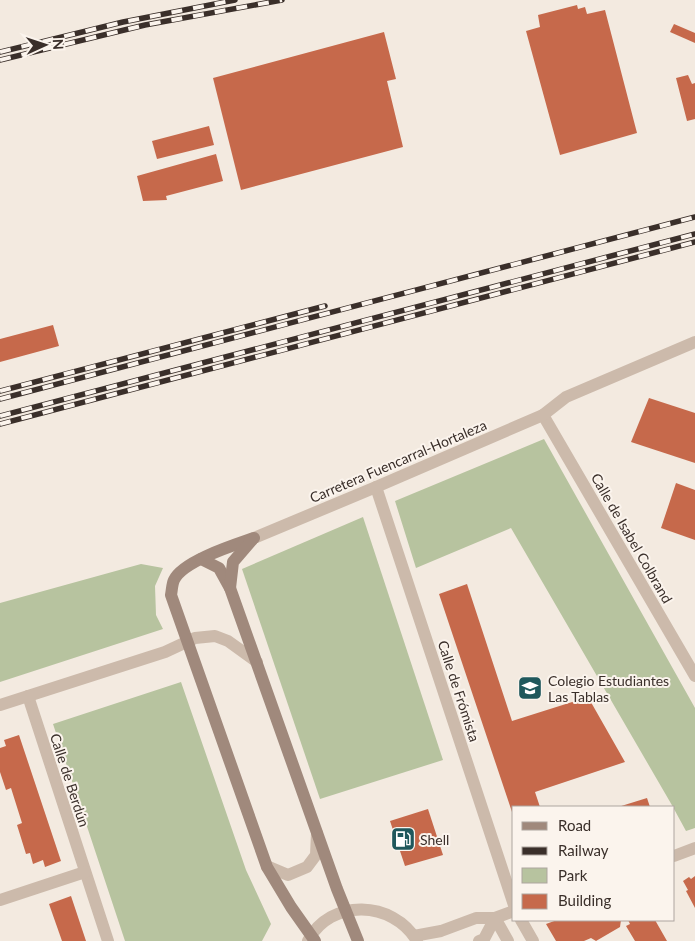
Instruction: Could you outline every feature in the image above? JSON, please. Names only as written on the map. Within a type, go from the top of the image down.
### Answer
[{"type":"street","name":"Carretera Fuencarral-Hortaleza","points":[[312,939],[267,868],[171,595],[175,578],[187,566],[201,558],[261,536],[543,415],[566,397],[695,342]]},
{"type":"street","name":"Calle de Isabel Colbrand","points":[[543,415],[695,676]]},
{"type":"street","name":"Calle de Frómista","points":[[376,487],[512,899]]},
{"type":"street","points":[[230,588],[233,562],[254,538]]},
{"type":"street","points":[[201,558],[218,568],[230,588],[317,833],[358,941]]},
{"type":"street","points":[[0,705],[164,652],[195,638],[215,636],[228,642],[257,662]]},
{"type":"street","name":"Calle de Berdún","points":[[28,696],[108,941]]},
{"type":"street","points":[[267,868],[269,867],[288,875],[306,867],[316,854],[317,833]]},
{"type":"street","points":[[675,856],[695,848]]},
{"type":"street","points":[[0,900],[85,872]]},
{"type":"street","points":[[312,939],[323,922],[346,911],[369,909],[383,912],[396,918],[416,939],[476,918],[495,918],[512,912]]},
{"type":"street","points":[[479,941],[484,939],[495,918]]},
{"type":"street","points":[[495,918],[508,941]]},
{"type":"street","points":[[522,921],[533,941]]},
{"type":"green space","points":[[544,439],[695,708],[695,828],[686,831],[675,811],[675,806],[672,806],[511,528],[416,568],[395,501]]},
{"type":"green space","points":[[363,517],[443,760],[320,799],[242,569]]},
{"type":"green space","points":[[141,564],[163,568],[155,586],[156,615],[163,629],[0,682],[0,603]]},
{"type":"green space","points":[[181,682],[246,870],[271,924],[262,941],[125,941],[53,724]]},
{"type":"building","points":[[577,5],[578,9],[585,7],[587,14],[605,10],[637,133],[560,155],[526,31],[540,27],[538,15]]},
{"type":"building","points":[[674,24],[695,33],[695,43],[670,32]]},
{"type":"building","points":[[384,32],[396,79],[387,81],[403,147],[241,190],[213,78]]},
{"type":"building","points":[[688,75],[692,84],[695,83],[695,119],[687,121],[676,78]]},
{"type":"building","points":[[209,126],[214,145],[157,159],[152,141]]},
{"type":"building","points":[[216,154],[223,181],[166,196],[167,200],[143,201],[137,176]]},
{"type":"building","points":[[53,325],[59,346],[0,362],[0,339]]},
{"type":"building","points":[[649,398],[695,413],[695,463],[631,442]]},
{"type":"building","points":[[676,483],[695,490],[695,540],[661,528]]},
{"type":"building","points":[[467,584],[512,721],[588,697],[625,762],[535,792],[540,806],[512,806],[512,812],[439,594]]},
{"type":"building","points":[[19,735],[61,861],[45,867],[43,860],[33,864],[30,853],[26,854],[17,825],[22,823],[11,788],[6,790],[0,772],[0,748],[6,746],[4,740]]},
{"type":"building","points":[[647,798],[650,806],[621,806]]},
{"type":"building","points":[[428,809],[443,855],[405,866],[390,821]]},
{"type":"building","points":[[695,876],[695,908],[683,881]]},
{"type":"building","points":[[71,896],[86,941],[62,941],[49,904]]},
{"type":"building","points":[[554,921],[621,921],[620,927],[596,941],[591,938],[584,941],[556,941],[546,924]]},
{"type":"building","points":[[628,921],[656,921],[667,941],[635,941],[626,926],[630,924]]},
{"type":"railway","points":[[0,52],[123,22],[235,0]]},
{"type":"railway","points":[[0,60],[145,25],[282,0]]},
{"type":"railway","points":[[0,399],[695,217]]},
{"type":"railway","points":[[0,416],[695,234]]},
{"type":"railway","points":[[0,424],[695,242]]},
{"type":"railway","points":[[0,391],[325,306]]},
{"type":"place","name":"Colegio Estudiantes Las Tablas","points":[[530,688]]},
{"type":"place","name":"Shell","points":[[403,839]]}]
